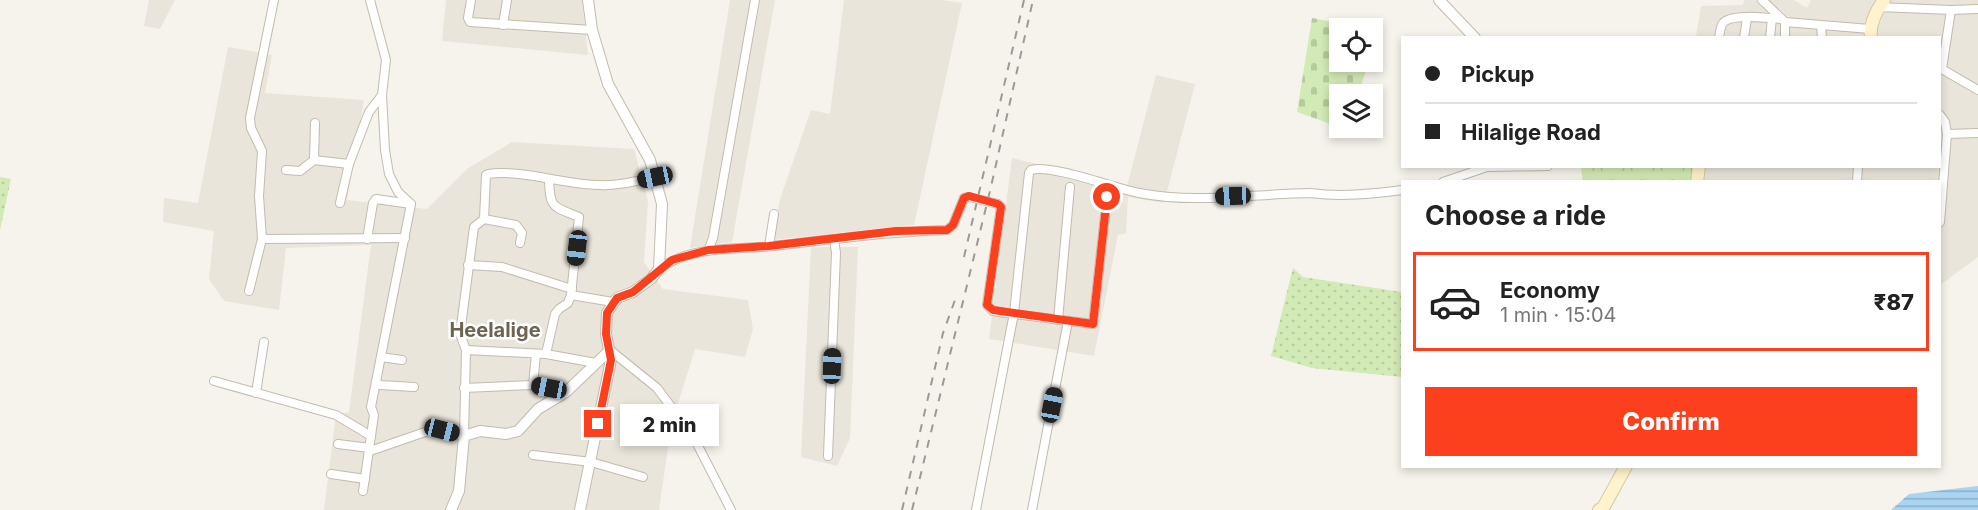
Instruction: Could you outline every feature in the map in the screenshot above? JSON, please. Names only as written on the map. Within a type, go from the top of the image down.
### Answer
[{"type":"main road","points":[[1871,33],[1881,4]]},
{"type":"main road","points":[[1599,510],[1603,508],[1625,468]]},
{"type":"street","points":[[249,291],[262,239],[260,196],[262,151],[250,118],[274,0]]},
{"type":"street","points":[[370,0],[386,60],[382,95],[385,150],[389,174],[398,192],[411,204]]},
{"type":"street","points":[[471,0],[468,18],[470,22],[592,30]]},
{"type":"street","points":[[503,25],[507,0]]},
{"type":"street","points":[[588,0],[592,30],[608,84],[650,160],[655,177],[662,204],[659,269]]},
{"type":"street","points":[[708,250],[713,238],[755,0]]},
{"type":"street","points":[[1439,0],[1473,36]]},
{"type":"street","points":[[1762,0],[1780,20],[1784,36]]},
{"type":"street","points":[[1881,4],[1951,10],[1978,9]]},
{"type":"street","points":[[1951,10],[1941,68],[1978,90]]},
{"type":"street","points":[[1744,36],[1747,18]]},
{"type":"street","points":[[1720,36],[1723,22],[1729,19],[1747,18],[1780,20],[1871,33]]},
{"type":"street","points":[[1771,36],[1780,20]]},
{"type":"street","points":[[1821,26],[1822,36]]},
{"type":"street","points":[[340,203],[350,164],[369,112],[382,95]]},
{"type":"street","points":[[1941,116],[1945,122],[1947,134],[1941,209]]},
{"type":"street","points":[[314,160],[315,123]]},
{"type":"street","points":[[1947,134],[1978,132]]},
{"type":"street","points":[[286,170],[300,171],[314,160],[350,164]]},
{"type":"street","points":[[1449,180],[1484,168]]},
{"type":"street","points":[[976,510],[1014,313],[1029,173],[1034,169],[1072,175],[1138,193],[1176,199],[1310,193],[1329,196],[1368,195],[1401,190]]},
{"type":"street","points":[[451,510],[459,490],[464,436],[465,350],[460,334],[474,227],[484,219],[486,175],[599,185],[630,183],[655,177]]},
{"type":"street","points":[[546,354],[555,314],[568,303],[571,292],[579,217],[553,205],[550,200],[549,179]]},
{"type":"street","points":[[1058,320],[1070,187]]},
{"type":"street","points":[[579,510],[611,360],[606,334],[607,313],[617,298],[633,292],[672,260],[708,250],[769,246],[896,231],[947,230],[953,225],[964,198],[969,196],[998,204],[1001,207],[987,305],[993,310],[1093,324],[1107,197]]},
{"type":"street","points":[[367,238],[373,203],[376,199],[411,204]]},
{"type":"street","points":[[363,491],[374,415],[371,407],[411,204]]},
{"type":"street","points":[[769,246],[774,214]]},
{"type":"street","points":[[484,219],[516,225],[522,233],[520,243]]},
{"type":"street","points":[[262,239],[405,238]]},
{"type":"street","points":[[828,456],[837,253],[834,239]]},
{"type":"street","points":[[468,265],[502,267],[571,292],[613,302]]},
{"type":"street","points":[[1032,510],[1068,321]]},
{"type":"street","points":[[256,393],[264,342]]},
{"type":"street","points":[[465,350],[546,354],[596,363]]},
{"type":"street","points":[[338,444],[370,449],[428,431],[442,430],[464,436],[480,431],[506,434],[518,430],[538,409],[566,392],[610,350]]},
{"type":"street","points":[[610,350],[657,388],[693,436],[731,510]]},
{"type":"street","points":[[533,385],[536,354]]},
{"type":"street","points":[[381,357],[402,360]]},
{"type":"street","points":[[214,381],[336,416],[371,436]]},
{"type":"street","points":[[376,382],[380,385],[414,387]]},
{"type":"street","points":[[464,388],[533,385],[566,392]]},
{"type":"street","points":[[533,455],[591,462],[643,477]]},
{"type":"street","points":[[331,474],[365,479]]},
{"type":"shaded area","points":[[149,0],[175,0],[160,29],[144,26]]},
{"type":"shaded area","points":[[446,0],[582,0],[588,55],[442,41]]},
{"type":"shaded area","points":[[730,0],[775,0],[732,242],[690,248]]},
{"type":"shaded area","points":[[844,0],[942,0],[962,3],[914,225],[772,240],[780,199],[811,110],[830,114]]},
{"type":"shaded area","points":[[1744,0],[1794,0],[1807,8],[1811,0],[1978,0],[1978,257],[1941,284],[1941,180],[1693,180],[1695,168],[1941,168],[1941,36],[1696,36],[1701,6],[1743,5]]},
{"type":"shaded area","points":[[228,47],[272,55],[265,93],[364,100],[347,200],[427,209],[467,169],[512,142],[634,149],[648,201],[644,262],[663,289],[748,300],[753,329],[745,357],[695,349],[671,426],[659,510],[324,510],[336,415],[349,412],[371,245],[286,248],[279,310],[224,301],[209,279],[214,231],[163,222],[164,198],[198,203]]},
{"type":"shaded area","points":[[1156,75],[1195,84],[1164,203],[1128,197],[1126,233],[1118,235],[1094,356],[989,339],[1012,158],[1127,186]]},
{"type":"shaded area","points":[[811,247],[858,247],[850,438],[837,466],[801,457]]},
{"type":"green space","points":[[1312,18],[1329,21],[1329,72],[1366,72],[1361,84],[1329,84],[1329,123],[1297,112]]},
{"type":"green space","points":[[1695,168],[1693,180],[1583,180],[1581,169]]},
{"type":"green space","points":[[0,177],[11,179],[0,230]]},
{"type":"green space","points":[[1293,268],[1303,277],[1401,292],[1401,377],[1312,368],[1271,356]]},
{"type":"water","points":[[1978,486],[1978,510],[1891,510],[1909,494]]},
{"type":"railway","points":[[964,257],[1024,0]]},
{"type":"railway","points":[[912,510],[990,191],[1033,0]]},
{"type":"railway","points":[[902,510],[943,333],[955,300]]},
{"type":"district","name":"Heelalige","points":[[495,330]]},
{"type":"route","points":[[598,424],[611,360],[606,334],[607,313],[617,298],[633,292],[672,260],[708,250],[769,246],[896,231],[947,230],[953,225],[964,198],[969,196],[998,204],[1001,207],[987,305],[998,312],[1093,324],[1107,197]]}]
